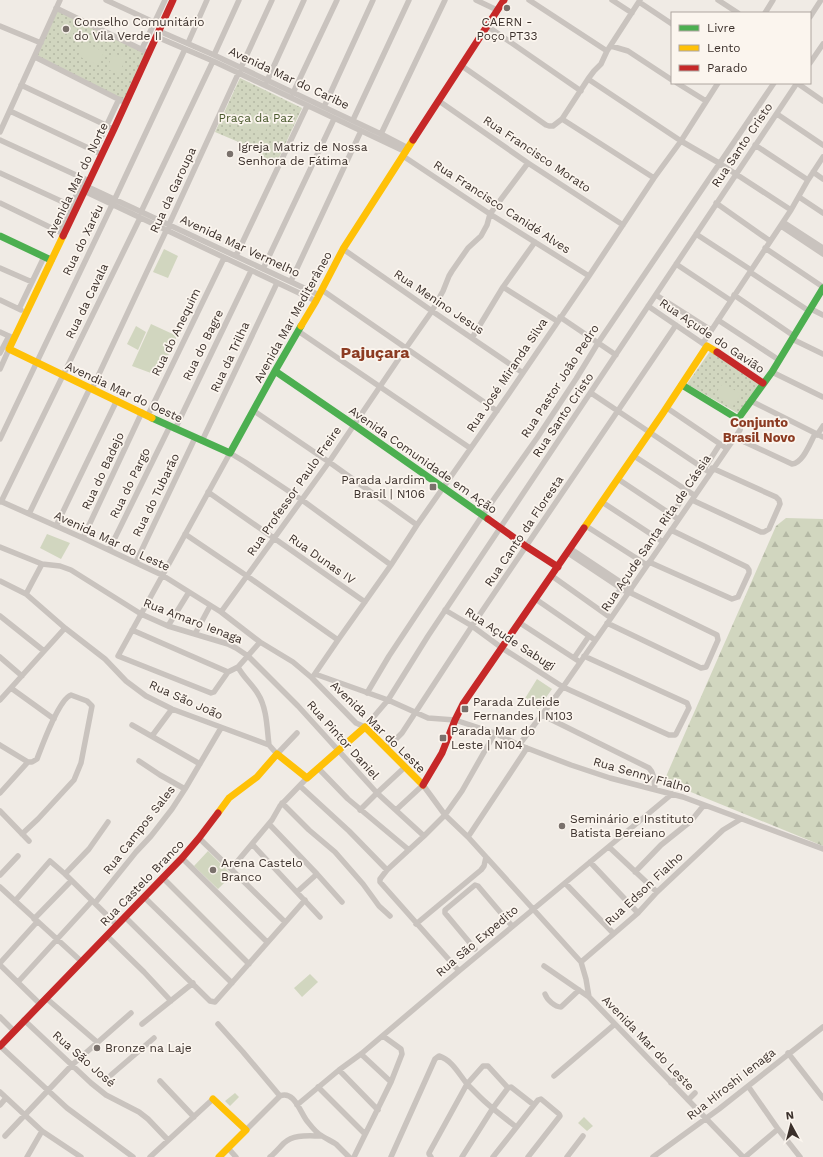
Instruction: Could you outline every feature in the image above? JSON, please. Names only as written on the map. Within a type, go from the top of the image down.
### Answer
[{"type":"street","points":[[0,132],[60,0]]},
{"type":"street","points":[[106,0],[154,22],[159,31]]},
{"type":"street","points":[[142,49],[165,0]]},
{"type":"street","name":"Avenida Mar do Norte","points":[[0,369],[12,338],[27,313],[48,258],[86,184],[98,152],[110,127],[126,102],[173,0]]},
{"type":"street","points":[[188,43],[207,0]]},
{"type":"street","points":[[214,55],[239,0]]},
{"type":"street","name":"Rua da Garoupa","points":[[29,514],[168,228],[272,0]]},
{"type":"street","points":[[267,81],[304,0]]},
{"type":"street","points":[[293,93],[337,0]]},
{"type":"street","points":[[324,107],[373,0]]},
{"type":"street","points":[[353,120],[409,0]]},
{"type":"street","points":[[381,134],[445,0]]},
{"type":"street","points":[[476,0],[497,10]]},
{"type":"street","name":"Avenida Mar Mediterâneo","points":[[118,656],[275,371],[319,295],[343,248],[504,0]]},
{"type":"street","points":[[529,0],[607,51]]},
{"type":"street","points":[[612,0],[632,13]]},
{"type":"street","points":[[718,0],[736,12]]},
{"type":"street","points":[[766,12],[774,0]]},
{"type":"street","points":[[811,15],[821,0]]},
{"type":"street","points":[[462,66],[546,125],[553,126],[562,119],[588,79],[601,64],[607,51],[640,1],[671,23]]},
{"type":"street","points":[[56,8],[149,53]]},
{"type":"street","points":[[0,26],[41,42]]},
{"type":"street","points":[[487,26],[581,91]]},
{"type":"street","name":"Avenida Mar do Caribe","points":[[159,31],[353,120],[381,134],[406,152]]},
{"type":"street","name":"Avenida Mar do Caribe","points":[[159,31],[185,49],[406,152]]},
{"type":"street","points":[[811,62],[823,44]]},
{"type":"street","points":[[611,46],[628,51],[671,79]]},
{"type":"street","name":"Rua do Xaréu","points":[[0,439],[185,49]]},
{"type":"street","points":[[35,56],[126,102]]},
{"type":"street","name":"Rua da Cavala","points":[[0,501],[63,376],[213,61]]},
{"type":"street","points":[[588,79],[681,141],[719,163],[791,210]]},
{"type":"street","points":[[679,84],[706,101]]},
{"type":"street","name":"Rua José Miranda Silva","points":[[313,676],[523,373],[654,178],[681,141],[717,84]]},
{"type":"street","name":"Rua Pastor João Pedro","points":[[367,693],[389,656],[482,516],[545,425],[598,343],[773,84]]},
{"type":"street","name":"Rua Santo Cristo","points":[[307,778],[337,750],[365,727],[388,700],[445,610],[796,84]]},
{"type":"street","points":[[798,84],[823,101]]},
{"type":"street","points":[[21,85],[110,127],[119,99]]},
{"type":"street","name":"Rua Francisco Morato","points":[[439,101],[528,163],[623,225]]},
{"type":"street","points":[[236,256],[306,106]]},
{"type":"street","points":[[10,111],[98,152]]},
{"type":"street","points":[[777,114],[822,142]]},
{"type":"street","points":[[263,269],[334,119]]},
{"type":"street","points":[[562,119],[654,178]]},
{"type":"street","points":[[291,281],[361,131]]},
{"type":"street","name":"Avenida Mar Vermelho","points":[[0,140],[86,184],[113,202],[168,228],[236,256],[319,295]]},
{"type":"street","points":[[755,145],[808,180]]},
{"type":"street","name":"Rua Francisco Canidé Alves","points":[[406,152],[490,214],[589,276]]},
{"type":"street","points":[[396,810],[423,785],[442,753],[463,704],[520,624],[667,408],[682,385],[705,344],[711,330],[782,224],[823,157]]},
{"type":"street","name":"Rua Professor Paulo Freire","points":[[221,612],[329,462],[381,386],[432,311],[449,276],[468,248],[481,236],[487,225],[490,214],[528,163]]},
{"type":"street","points":[[813,172],[823,179]]},
{"type":"street","points":[[0,173],[74,207],[86,184]]},
{"type":"street","points":[[799,197],[823,214]]},
{"type":"street","points":[[0,203],[61,232]]},
{"type":"street","points":[[716,203],[770,241]]},
{"type":"street","points":[[782,224],[823,248]]},
{"type":"street","points":[[782,224],[823,254]]},
{"type":"street","name":"Avenida Mar Vermelho","points":[[168,228],[224,258],[277,283],[319,295]]},
{"type":"street","points":[[696,234],[810,310],[823,315]]},
{"type":"street","points":[[0,236],[48,258],[32,282],[19,309]]},
{"type":"street","points":[[472,338],[503,287],[535,242]]},
{"type":"street","name":"Rua Menino Jesus","points":[[343,248],[523,373]]},
{"type":"street","points":[[765,248],[823,287]]},
{"type":"street","name":"Rua do Anequim","points":[[145,414],[224,258]]},
{"type":"street","points":[[676,264],[730,300]]},
{"type":"street","points":[[0,268],[32,282]]},
{"type":"street","name":"Rua do Bagre","points":[[172,427],[251,271]]},
{"type":"street","name":"Rua da Trilha","points":[[202,441],[277,283]]},
{"type":"street","points":[[503,287],[559,319],[616,355]]},
{"type":"street","name":"Rua Açude Santa Rita de Cássia","points":[[520,745],[630,592],[740,428],[738,419],[772,372],[823,287]]},
{"type":"street","points":[[656,294],[711,330]]},
{"type":"street","points":[[319,295],[406,348],[497,411]]},
{"type":"street","points":[[734,295],[793,338],[823,354]]},
{"type":"street","points":[[0,300],[27,313]]},
{"type":"street","name":"Rua Açude do Gavião","points":[[648,306],[763,383]]},
{"type":"street","points":[[718,320],[779,360]]},
{"type":"street","name":"Rua Canto da Floresta","points":[[388,748],[402,733],[416,713],[472,626],[527,547],[676,325]]},
{"type":"street","points":[[298,331],[381,386],[470,448]]},
{"type":"street","points":[[0,332],[12,338],[0,353]]},
{"type":"street","name":"Avendia Mar do Oeste","points":[[9,349],[63,376],[230,453]]},
{"type":"street","name":"Avenida Comunidade em Ação","points":[[275,371],[354,425],[443,489],[558,567]]},
{"type":"street","points":[[772,372],[823,397]]},
{"type":"street","points":[[682,385],[738,419]]},
{"type":"street","points":[[591,393],[704,469],[711,470],[776,497],[780,504],[769,529],[761,532],[693,498],[688,491],[634,456]]},
{"type":"street","points":[[56,526],[117,400]]},
{"type":"street","points":[[751,401],[823,437]]},
{"type":"street","points":[[667,408],[726,448]]},
{"type":"street","points":[[254,411],[417,525]]},
{"type":"street","name":"Rua do Badejo","points":[[83,538],[145,414]]},
{"type":"street","points":[[734,437],[792,464],[797,463],[801,459],[816,434],[823,426]]},
{"type":"street","name":"Rua do Pargo","points":[[109,550],[172,427]]},
{"type":"street","name":"Rua do Tubarão","points":[[136,562],[195,438]]},
{"type":"street","points":[[704,469],[720,444]]},
{"type":"street","points":[[230,453],[302,500],[391,565]]},
{"type":"street","points":[[618,479],[678,519]]},
{"type":"street","points":[[672,514],[688,491]]},
{"type":"street","name":"Rua Dunas IV","points":[[208,492],[365,602]]},
{"type":"street","name":"Avenida Mar do Leste","points":[[0,501],[162,575],[221,612],[260,642],[313,676],[356,723],[365,727],[388,748],[423,785],[445,815],[468,837],[580,962],[586,979],[589,997],[744,1157]]},
{"type":"street","points":[[602,502],[663,542]]},
{"type":"street","points":[[586,526],[648,564],[732,599],[738,597],[749,573],[749,569],[671,530]]},
{"type":"street","points":[[185,534],[338,640]]},
{"type":"street","name":"Rua Amaro Ienaga","points":[[0,547],[42,564],[60,566],[71,570],[141,614],[168,626],[228,644],[248,656]]},
{"type":"street","points":[[569,551],[630,592],[715,634],[718,640],[706,667],[701,668],[607,623]]},
{"type":"street","points":[[26,594],[42,564]]},
{"type":"street","points":[[552,576],[611,618]]},
{"type":"street","name":"Rua São João","points":[[0,581],[26,594],[65,628],[100,655],[126,681],[146,696],[172,709],[269,745],[277,754],[307,778]]},
{"type":"street","points":[[604,613],[622,587]]},
{"type":"street","points":[[168,626],[189,592]]},
{"type":"street","points":[[536,600],[595,640]]},
{"type":"street","points":[[195,634],[210,606]]},
{"type":"street","name":"Rua Açude Sabugi","points":[[445,610],[472,626],[502,648],[563,687],[669,735],[672,736],[676,734],[689,708],[687,703],[584,656]]},
{"type":"street","points":[[0,616],[44,651]]},
{"type":"street","points":[[520,624],[580,662]]},
{"type":"street","points":[[0,699],[65,628]]},
{"type":"street","points":[[132,630],[228,672],[238,667],[260,642]]},
{"type":"street","points":[[574,658],[588,636]]},
{"type":"street","name":"Rua São João","points":[[118,656],[210,693],[214,692],[228,672]]},
{"type":"street","name":"Rua Pintor Daniel","points":[[248,656],[298,706],[377,793],[424,836]]},
{"type":"street","points":[[0,657],[22,676]]},
{"type":"street","points":[[238,667],[261,700],[265,714],[269,745]]},
{"type":"street","name":"Rua Senny Fialho","points":[[313,676],[388,700],[428,718],[455,720],[495,733],[527,748],[571,765],[610,778],[672,794],[823,849]]},
{"type":"street","points":[[11,688],[54,719]]},
{"type":"street","points":[[0,793],[28,762],[32,762],[37,759],[54,719],[67,697],[71,695],[90,703],[92,708],[81,763],[74,780],[22,834]]},
{"type":"street","points":[[152,736],[172,709]]},
{"type":"street","points":[[542,715],[649,768],[654,776],[655,790]]},
{"type":"street","points":[[132,725],[200,764]]},
{"type":"street","name":"Rua Campos Sales","points":[[18,982],[152,836],[172,810],[221,728]]},
{"type":"street","name":"Rua Castelo Branco","points":[[0,1046],[182,858],[229,798],[258,777],[297,733]]},
{"type":"street","points":[[459,971],[380,882],[380,877],[445,815],[462,791],[495,733]]},
{"type":"street","points":[[0,745],[28,762]]},
{"type":"street","points":[[468,837],[527,748]]},
{"type":"street","points":[[139,761],[160,776],[185,789]]},
{"type":"street","points":[[360,810],[405,767]]},
{"type":"street","points":[[318,768],[360,810],[409,850]]},
{"type":"street","points":[[231,869],[275,817],[282,803],[307,778]]},
{"type":"street","points":[[300,786],[349,831],[387,870]]},
{"type":"street","name":"Rua São Expedito","points":[[297,1105],[383,1036],[512,926],[672,794]]},
{"type":"street","points":[[282,803],[309,830],[335,852],[379,906],[390,916]]},
{"type":"street","points":[[635,872],[650,855],[691,821],[704,805]]},
{"type":"street","points":[[0,811],[29,841]]},
{"type":"street","name":"Rua Edson Fialho","points":[[580,962],[638,913],[657,892],[723,830],[742,819]]},
{"type":"street","points":[[65,874],[89,849],[108,822]]},
{"type":"street","points":[[269,824],[342,902]]},
{"type":"street","points":[[199,838],[285,922]]},
{"type":"street","points":[[252,844],[320,917]]},
{"type":"street","points":[[609,846],[657,892]]},
{"type":"street","points":[[0,876],[18,856]]},
{"type":"street","points":[[416,924],[481,870],[484,866],[486,857]]},
{"type":"street","points":[[182,858],[268,942]]},
{"type":"street","points":[[15,901],[50,861],[117,925]]},
{"type":"street","points":[[590,862],[638,913]]},
{"type":"street","points":[[297,892],[317,874]]},
{"type":"street","points":[[163,878],[249,964]]},
{"type":"street","points":[[40,1004],[0,964],[35,920],[71,881]]},
{"type":"street","points":[[565,883],[613,933]]},
{"type":"street","points":[[475,949],[445,913],[445,910],[475,886],[478,886],[512,926]]},
{"type":"street","points":[[0,887],[82,962]]},
{"type":"street","points":[[144,897],[232,983]]},
{"type":"street","points":[[125,917],[210,1001],[215,1002],[305,900]]},
{"type":"street","points":[[107,936],[144,972],[171,1002]]},
{"type":"street","points":[[544,966],[589,997]]},
{"type":"street","points":[[142,1024],[193,983]]},
{"type":"street","points":[[545,994],[550,1001],[558,1007],[561,1007],[579,990]]},
{"type":"street","points":[[46,998],[97,1042]]},
{"type":"street","points":[[5,1136],[72,1065],[131,1013]]},
{"type":"street","points":[[0,1017],[14,1031]]},
{"type":"street","name":"Rua São José","points":[[24,1020],[91,1083],[106,1094],[139,1112],[148,1119],[168,1140]]},
{"type":"street","points":[[218,1024],[280,1096]]},
{"type":"street","points":[[554,1076],[615,1024]]},
{"type":"street","name":"Rua Hiroshi Ienaga","points":[[653,1157],[660,1155],[705,1118],[719,1109],[788,1053],[823,1027]]},
{"type":"street","points":[[354,1157],[378,1110],[402,1054],[401,1049],[383,1036]]},
{"type":"street","points":[[112,1075],[154,1038]]},
{"type":"street","points":[[0,1046],[67,1108],[133,1157]]},
{"type":"street","points":[[788,1053],[823,1098]]},
{"type":"street","points":[[361,1054],[391,1082]]},
{"type":"street","points":[[391,1157],[436,1056],[441,1056],[451,1064],[460,1072],[467,1084],[480,1098],[516,1127]]},
{"type":"street","points":[[431,1157],[429,1154],[467,1084],[483,1066],[488,1066],[509,1087],[536,1103]]},
{"type":"street","points":[[339,1070],[378,1110]]},
{"type":"street","points":[[671,1083],[678,1077]]},
{"type":"street","points":[[160,1081],[194,1117]]},
{"type":"street","points":[[748,1086],[778,1129],[800,1157]]},
{"type":"street","points":[[318,1087],[365,1134]]},
{"type":"street","points":[[462,1157],[493,1108],[509,1087]]},
{"type":"street","points":[[0,1092],[42,1131],[81,1157]]},
{"type":"street","points":[[688,1100],[695,1093]]},
{"type":"street","points":[[219,1157],[280,1096],[288,1095],[292,1097],[306,1120],[321,1136],[336,1145],[349,1157]]},
{"type":"street","points":[[0,1104],[6,1098]]},
{"type":"street","points":[[150,1157],[213,1099],[246,1130]]},
{"type":"street","points":[[493,1157],[516,1127],[541,1099],[560,1116],[528,1157]]},
{"type":"street","points":[[744,1157],[778,1129]]},
{"type":"street","points":[[27,1157],[42,1131]]},
{"type":"street","points":[[270,1157],[290,1139],[304,1136],[321,1136]]},
{"type":"street","points":[[568,1157],[583,1136]]},
{"type":"street","points":[[228,1148],[236,1157]]},
{"type":"green space","points":[[56,8],[148,55],[125,102],[35,57]]},
{"type":"green space","points":[[84,42],[104,52],[98,65],[78,56]]},
{"type":"green space","points":[[113,53],[126,58],[119,74],[107,69]]},
{"type":"green space","name":"Praça da Paz","points":[[240,78],[302,108],[277,162],[272,163],[264,161],[255,149],[215,132]]},
{"type":"green space","points":[[247,114],[269,120],[265,133],[244,127]]},
{"type":"green space","points":[[164,249],[178,256],[168,278],[153,272]]},
{"type":"green space","points":[[151,324],[177,336],[159,376],[132,366]]},
{"type":"green space","points":[[136,326],[146,332],[138,350],[127,344]]},
{"type":"green space","points":[[711,350],[761,383],[739,414],[687,384]]},
{"type":"green space","points":[[723,383],[741,394],[733,406],[715,394]]},
{"type":"green space","points":[[786,518],[823,519],[823,846],[664,781],[776,526]]},
{"type":"green space","points":[[47,534],[70,543],[61,559],[40,548]]},
{"type":"green space","points":[[537,679],[552,689],[538,709],[524,700]]},
{"type":"green space","name":"Arena Castelo Branco","points":[[208,851],[232,875],[218,889],[194,866]]},
{"type":"green space","points":[[310,974],[318,982],[302,997],[294,988]]},
{"type":"green space","points":[[235,1093],[239,1097],[230,1106],[225,1101]]},
{"type":"green space","points":[[584,1117],[593,1126],[587,1131],[578,1123]]},
{"type":"traffic: fast","points":[[0,236],[51,260]]},
{"type":"traffic: fast","points":[[682,385],[738,419],[772,372],[823,288]]},
{"type":"traffic: fast","points":[[152,418],[230,453],[301,326]]},
{"type":"traffic: fast","points":[[275,371],[488,519]]},
{"type":"traffic: slow","points":[[301,326],[343,249],[413,140]]},
{"type":"traffic: slow","points":[[63,236],[9,349],[152,418]]},
{"type":"traffic: slow","points":[[584,528],[707,346],[717,352]]},
{"type":"traffic: slow","points":[[218,813],[229,798],[257,777],[277,754],[307,778],[365,727],[423,785]]},
{"type":"traffic: slow","points":[[213,1099],[246,1130],[219,1157]]},
{"type":"traffic: jam","points":[[63,236],[173,0]]},
{"type":"traffic: jam","points":[[413,140],[504,0]]},
{"type":"traffic: jam","points":[[717,352],[763,383]]},
{"type":"traffic: jam","points":[[488,519],[558,567]]},
{"type":"traffic: jam","points":[[423,785],[442,753],[463,704],[584,528]]},
{"type":"traffic: jam","points":[[0,1046],[182,858],[218,813]]},
{"type":"place","name":"CAERN - Poço PT33","points":[[507,8]]},
{"type":"place","name":"Conselho Comunitário do Vila Verde II","points":[[66,29]]},
{"type":"place","name":"Igreja Matriz de Nossa Senhora de Fátima","points":[[230,154]]},
{"type":"place","name":"Parada Jardim Brasil | N106","points":[[433,487]]},
{"type":"place","name":"Parada Zuleide Fernandes | N103","points":[[465,709]]},
{"type":"place","name":"Parada Mar do Leste | N104","points":[[443,738]]},
{"type":"place","name":"Seminário e Instituto Batista Bereiano","points":[[562,826]]},
{"type":"place","name":"Arena Castelo Branco","points":[[213,870]]},
{"type":"place","name":"Bronze na Laje","points":[[97,1048]]},
{"type":"district","name":"Pajuçara","points":[[375,352]]},
{"type":"district","name":"Conjunto Brasil Novo","points":[[759,430]]}]
